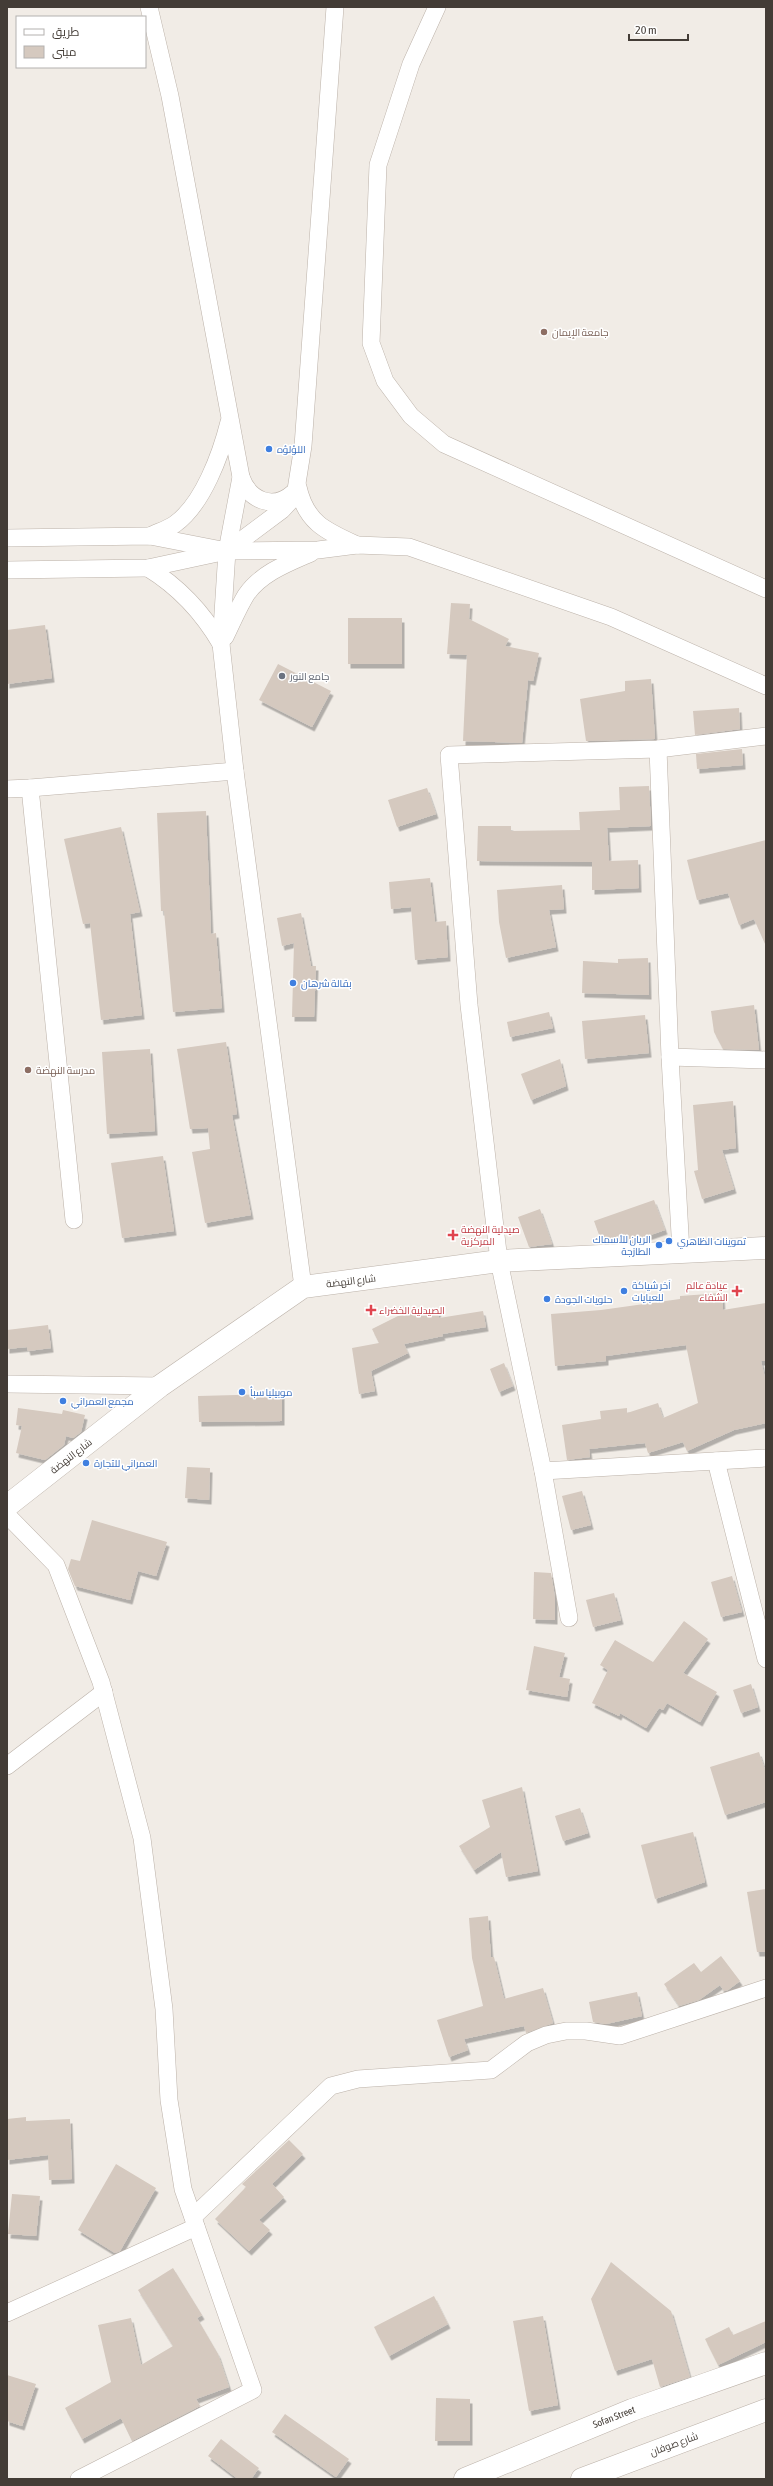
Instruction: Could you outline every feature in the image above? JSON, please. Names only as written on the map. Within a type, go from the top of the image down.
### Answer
[{"type":"street","points":[[149,7],[170,96],[242,477],[250,493],[266,502],[284,500],[298,487]]},
{"type":"street","points":[[7,538],[158,537],[227,551],[282,510],[295,496],[298,487],[303,446],[335,7]]},
{"type":"street","points":[[437,7],[411,64],[378,165],[371,343],[386,381],[411,416],[444,444],[766,590]]},
{"type":"street","points":[[158,537],[175,524],[193,504],[218,457],[231,414]]},
{"type":"street","points":[[242,477],[227,551],[221,644],[235,771],[303,1287]]},
{"type":"street","points":[[298,487],[304,509],[318,525],[357,545]]},
{"type":"street","points":[[154,567],[168,558],[169,551],[158,537]]},
{"type":"street","points":[[7,570],[154,567],[227,551],[318,550],[357,545],[409,547],[611,617],[766,686]]},
{"type":"street","points":[[221,644],[237,611],[253,588],[274,570],[318,550]]},
{"type":"street","points":[[154,567],[189,600],[209,624],[221,644]]},
{"type":"street","points":[[569,1618],[543,1471],[499,1261],[469,1005],[449,755],[658,749],[766,736]]},
{"type":"street","points":[[658,749],[670,1058],[681,1252]]},
{"type":"street","points":[[7,789],[235,771]]},
{"type":"street","points":[[30,788],[74,1220]]},
{"type":"street","points":[[670,1058],[766,1060]]},
{"type":"street","name":"شارع النهضة","points":[[7,1506],[160,1386],[303,1287],[499,1261],[766,1248]]},
{"type":"street","points":[[7,1384],[160,1386]]},
{"type":"street","points":[[543,1471],[766,1458]]},
{"type":"street","points":[[716,1461],[766,1659]]},
{"type":"street","points":[[7,1514],[56,1565],[104,1692],[142,1838],[164,2009],[169,2100],[183,2189],[253,2390],[79,2479]]},
{"type":"street","points":[[7,1766],[104,1692]]},
{"type":"street","points":[[7,2313],[195,2222],[331,2086],[358,2079],[491,2070],[527,2043],[546,2035],[566,2031],[586,2031],[620,2036],[766,1988]]},
{"type":"street","name":"Sofan Street","points":[[471,2478],[632,2410],[766,2363]]},
{"type":"street","name":"شارع صوفان","points":[[582,2479],[766,2410]]},
{"type":"building","points":[[451,603],[470,604],[469,619],[509,639],[505,646],[539,653],[533,681],[528,680],[522,743],[463,741],[467,655],[447,654]]},
{"type":"building","points":[[348,618],[402,618],[402,664],[348,664]]},
{"type":"building","points":[[45,625],[52,678],[7,684],[7,630]]},
{"type":"building","points":[[278,664],[331,691],[312,727],[259,700]]},
{"type":"building","points":[[651,679],[655,739],[586,741],[580,699],[625,691],[625,681]]},
{"type":"building","points":[[739,708],[740,729],[695,735],[693,711]]},
{"type":"building","points":[[742,749],[743,765],[697,769],[696,754]]},
{"type":"building","points":[[649,786],[651,826],[607,828],[609,861],[638,860],[639,888],[592,890],[592,862],[477,861],[478,826],[511,826],[511,831],[580,830],[579,812],[620,810],[619,787]]},
{"type":"building","points":[[427,788],[436,814],[397,827],[388,800]]},
{"type":"building","points":[[206,811],[211,934],[216,933],[222,1008],[173,1012],[164,911],[161,911],[157,813]]},
{"type":"building","points":[[121,827],[140,912],[130,914],[142,1015],[101,1020],[90,923],[83,924],[64,839]]},
{"type":"building","points":[[766,840],[766,946],[754,919],[739,925],[728,893],[697,900],[687,860]]},
{"type":"building","points":[[430,878],[435,922],[446,921],[448,957],[415,960],[411,907],[391,909],[389,882]]},
{"type":"building","points":[[562,885],[564,909],[549,910],[556,947],[506,958],[499,922],[497,890]]},
{"type":"building","points":[[301,913],[311,966],[316,966],[314,1017],[292,1017],[294,943],[282,946],[277,918]]},
{"type":"building","points":[[648,958],[649,995],[582,993],[583,961],[618,963],[618,959]]},
{"type":"building","points":[[754,1005],[759,1050],[723,1049],[714,1032],[711,1011]]},
{"type":"building","points":[[549,1012],[553,1028],[510,1037],[507,1022]]},
{"type":"building","points":[[645,1015],[649,1053],[585,1059],[582,1021]]},
{"type":"building","points":[[226,1042],[237,1114],[232,1115],[251,1215],[205,1223],[192,1152],[210,1149],[208,1128],[190,1129],[177,1049]]},
{"type":"building","points":[[150,1049],[155,1131],[107,1134],[102,1052]]},
{"type":"building","points":[[560,1059],[566,1086],[531,1100],[521,1074]]},
{"type":"building","points":[[733,1101],[736,1148],[722,1150],[734,1189],[702,1199],[694,1171],[698,1170],[693,1105]]},
{"type":"building","points":[[163,1156],[174,1231],[122,1238],[111,1163]]},
{"type":"building","points":[[654,1200],[665,1230],[630,1242],[602,1243],[594,1221]]},
{"type":"building","points":[[540,1209],[552,1244],[529,1247],[518,1217]]},
{"type":"building","points":[[722,1293],[723,1310],[766,1303],[766,1361],[761,1361],[766,1382],[766,1423],[734,1430],[687,1451],[683,1442],[648,1453],[645,1443],[589,1449],[590,1457],[567,1460],[562,1425],[601,1419],[600,1411],[627,1408],[627,1413],[658,1403],[663,1418],[698,1403],[686,1345],[606,1356],[606,1361],[555,1366],[551,1314],[601,1310],[680,1299],[680,1296]]},
{"type":"building","points":[[438,1308],[439,1318],[483,1311],[486,1327],[442,1334],[443,1336],[404,1344],[408,1353],[371,1371],[375,1391],[359,1394],[352,1348],[379,1343],[372,1329],[398,1316]]},
{"type":"building","points":[[48,1325],[51,1348],[28,1351],[27,1347],[7,1349],[7,1330]]},
{"type":"building","points":[[504,1363],[513,1386],[499,1392],[490,1369]]},
{"type":"building","points":[[282,1394],[282,1421],[199,1422],[198,1396]]},
{"type":"building","points":[[18,1408],[62,1414],[63,1410],[85,1415],[81,1432],[73,1438],[66,1436],[64,1445],[45,1460],[16,1453],[22,1426],[16,1425]]},
{"type":"building","points":[[187,1467],[210,1468],[209,1500],[185,1498]]},
{"type":"building","points":[[582,1491],[591,1525],[571,1530],[562,1496]]},
{"type":"building","points":[[92,1520],[167,1542],[156,1576],[138,1571],[130,1600],[75,1586],[68,1569],[71,1559],[80,1561]]},
{"type":"building","points":[[534,1572],[551,1573],[555,1598],[555,1620],[533,1619]]},
{"type":"building","points":[[732,1576],[742,1612],[721,1617],[711,1582]]},
{"type":"building","points":[[614,1593],[621,1620],[593,1627],[586,1600]]},
{"type":"building","points":[[684,1621],[708,1639],[683,1673],[717,1692],[700,1722],[667,1703],[663,1710],[659,1708],[646,1728],[620,1713],[619,1716],[592,1703],[608,1670],[600,1665],[615,1640],[653,1662]]},
{"type":"building","points":[[534,1646],[565,1653],[559,1677],[570,1679],[567,1697],[526,1690]]},
{"type":"building","points":[[751,1684],[758,1707],[741,1713],[733,1690]]},
{"type":"building","points":[[759,1752],[766,1773],[766,1802],[725,1815],[710,1767]]},
{"type":"building","points":[[522,1787],[538,1871],[506,1877],[501,1852],[474,1870],[459,1846],[490,1827],[482,1800]]},
{"type":"building","points":[[580,1808],[588,1833],[563,1841],[555,1816]]},
{"type":"building","points":[[693,1832],[705,1882],[655,1899],[641,1845]]},
{"type":"building","points":[[766,1889],[766,1952],[757,1952],[747,1892]]},
{"type":"building","points":[[488,1916],[491,1957],[494,1957],[504,1999],[543,1988],[553,2023],[526,2033],[524,2026],[464,2039],[468,2050],[449,2057],[437,2020],[483,2006],[472,1958],[469,1918]]},
{"type":"building","points":[[721,1956],[740,1981],[728,1990],[724,1991],[720,1985],[699,2000],[679,2006],[664,1984],[694,1963],[701,1972]]},
{"type":"building","points":[[637,1992],[642,2016],[606,2024],[593,2022],[589,2002]]},
{"type":"building","points":[[26,2117],[26,2121],[70,2119],[72,2179],[49,2180],[48,2155],[7,2160],[7,2119]]},
{"type":"building","points":[[289,2140],[303,2154],[272,2184],[284,2197],[259,2220],[270,2230],[249,2251],[215,2219],[246,2187],[242,2184]]},
{"type":"building","points":[[116,2164],[156,2188],[120,2251],[115,2253],[78,2230]]},
{"type":"building","points":[[12,2194],[40,2196],[36,2236],[8,2234]]},
{"type":"building","points":[[611,2262],[671,2311],[690,2377],[660,2387],[652,2359],[615,2371],[591,2299]]},
{"type":"building","points":[[173,2268],[202,2315],[197,2318],[218,2354],[229,2387],[196,2399],[200,2406],[132,2441],[121,2418],[82,2439],[65,2408],[111,2382],[98,2325],[131,2318],[141,2365],[173,2346],[138,2290]]},
{"type":"building","points":[[434,2296],[448,2324],[389,2356],[374,2327]]},
{"type":"building","points":[[543,2316],[558,2405],[529,2411],[513,2321]]},
{"type":"building","points":[[766,2321],[766,2342],[718,2365],[705,2339],[729,2327],[733,2335]]},
{"type":"building","points":[[7,2375],[36,2384],[22,2426],[7,2421]]},
{"type":"building","points":[[436,2398],[470,2399],[470,2441],[435,2441]]},
{"type":"building","points":[[285,2414],[349,2459],[336,2477],[272,2432]]},
{"type":"building","points":[[221,2439],[259,2468],[251,2479],[238,2479],[208,2456]]},
{"type":"place","name":"جامعة الإيمان","points":[[544,332]]},
{"type":"place","name":"اللؤلؤه","points":[[269,449]]},
{"type":"place","name":"جامع النور","points":[[282,676]]},
{"type":"place","name":"بقالة شرهان","points":[[293,983]]},
{"type":"place","name":"مدرسة النهضة","points":[[28,1070]]},
{"type":"place","name":"صيدلية النهضة المركزية","points":[[453,1235]]},
{"type":"place","name":"تموينات الظاهري","points":[[669,1241]]},
{"type":"place","name":"الريان للأسماك الطازجة","points":[[659,1245]]},
{"type":"place","name":"آخر شياكة للعبايات","points":[[624,1291]]},
{"type":"place","name":"عيادة عالم الشفاء","points":[[737,1291]]},
{"type":"place","name":"حلويات الجودة","points":[[547,1299]]},
{"type":"place","name":"الصيدلية الخضراء","points":[[371,1310]]},
{"type":"place","name":"موبيليا سبأ","points":[[242,1392]]},
{"type":"place","name":"مجمع العمراني","points":[[63,1401]]},
{"type":"place","name":"العمراني للتجارة","points":[[86,1463]]}]
